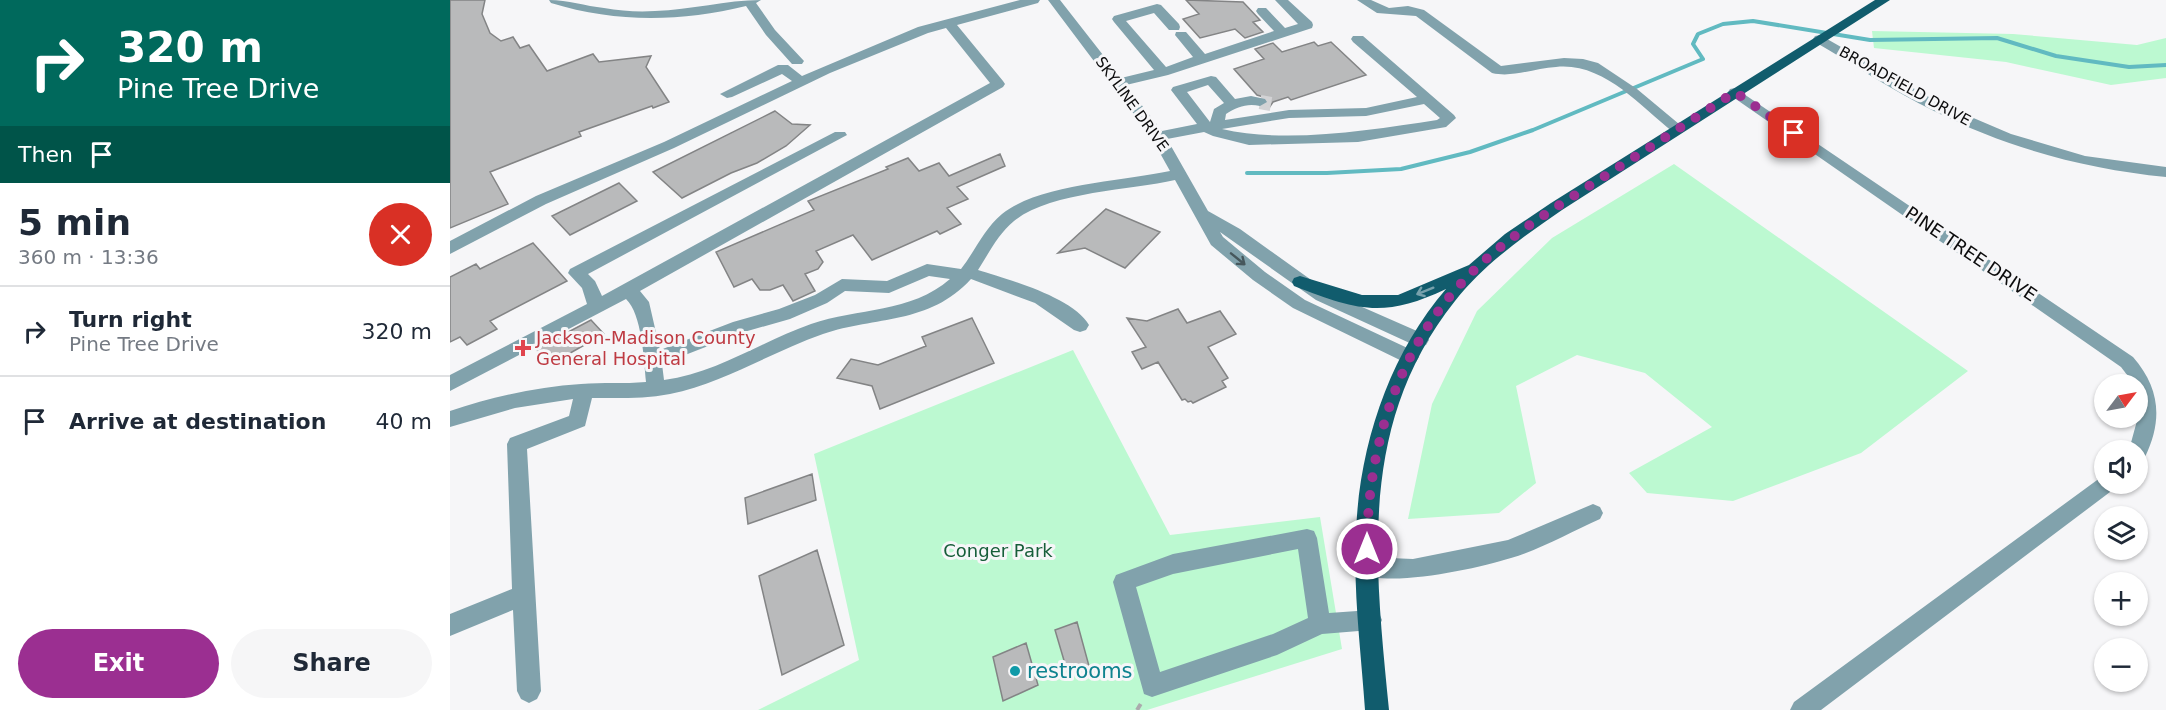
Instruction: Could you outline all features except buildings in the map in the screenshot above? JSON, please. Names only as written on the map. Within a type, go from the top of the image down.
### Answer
[{"type":"main road","points":[[1377,710],[1367,567],[1367,512],[1372,474],[1385,422],[1410,357],[1431,320],[1451,294],[1478,266],[1545,214],[1884,0]]},
{"type":"main road","points":[[1300,282],[1343,297],[1376,302],[1398,301],[1478,266]]},
{"type":"street","points":[[555,0],[582,9],[614,15],[675,13],[751,1],[756,15],[797,62]]},
{"type":"street","points":[[601,0],[645,5],[711,0]]},
{"type":"street","points":[[450,248],[541,200],[669,145],[888,44],[1034,0]]},
{"type":"street","points":[[1119,84],[1307,25],[1281,0]]},
{"type":"street","points":[[1363,0],[1375,10],[1384,13],[1418,11],[1497,69],[1505,71],[1563,62],[1586,63],[1601,70],[1678,129]]},
{"type":"street","points":[[951,26],[1055,1]]},
{"type":"street","name":"SKYLINE DRIVE","points":[[1055,1],[1158,136],[1217,241],[1259,276],[1299,304],[1410,357]]},
{"type":"street","points":[[1256,5],[1283,33]]},
{"type":"street","points":[[1163,72],[1118,19],[1157,8],[1202,59]]},
{"type":"street","points":[[450,384],[597,307],[998,84],[951,26]]},
{"type":"street","points":[[1232,104],[1211,80],[1178,90],[1218,133],[1249,140],[1358,137],[1441,124],[1449,118],[1358,39]]},
{"type":"street","name":"BROADFIELD DRIVE","points":[[1820,39],[1953,116],[2017,142],[2125,169],[2166,172]]},
{"type":"street","points":[[727,94],[783,68],[802,82]]},
{"type":"street","name":"PINE TREE DRIVE","points":[[1735,92],[2127,362],[2142,381],[2146,398],[2146,432],[2143,440]]},
{"type":"street","points":[[1158,136],[1289,114],[1366,112],[1427,99]]},
{"type":"street","points":[[1211,126],[1219,112],[1232,104],[1251,100],[1278,105],[1289,114]]},
{"type":"street","points":[[597,307],[589,285],[576,273],[840,135]]},
{"type":"street","points":[[450,419],[524,399],[584,391],[656,389],[692,382],[818,329],[850,320],[907,310],[931,301],[950,290],[965,274],[997,228],[1014,213],[1054,207],[1181,174]]},
{"type":"street","points":[[1201,214],[1234,233],[1322,296],[1420,340]]},
{"type":"street","points":[[653,360],[738,327],[784,314],[821,299],[842,285],[889,287],[927,270],[965,274],[1027,292],[1069,315],[1080,325]]},
{"type":"street","points":[[628,290],[640,302],[653,360],[656,389]]},
{"type":"street","points":[[529,691],[517,444],[578,421],[584,391]]},
{"type":"street","points":[[1802,710],[2094,493]]},
{"type":"street","points":[[1367,567],[1413,569],[1510,549],[1593,513]]},
{"type":"street","points":[[1320,624],[1307,538],[1173,564],[1124,582],[1152,686],[1277,644],[1320,624],[1371,620]]},
{"type":"street","points":[[450,625],[523,595]]},
{"type":"green space","points":[[1872,31],[2013,34],[2137,45],[2166,38],[2166,78],[2111,85],[2006,62],[1874,48]]},
{"type":"green space","points":[[1674,164],[1968,371],[1861,453],[1733,501],[1647,493],[1629,473],[1712,427],[1645,373],[1577,355],[1516,386],[1536,483],[1499,513],[1408,519],[1432,404],[1477,311],[1552,238]]},
{"type":"green space","name":"Conger Park","points":[[1073,350],[1170,535],[1320,517],[1342,649],[1147,710],[758,710],[859,660],[814,454]]},
{"type":"waterway","points":[[1247,173],[1327,173],[1401,169],[1470,152],[1533,130],[1703,59],[1693,44],[1698,34],[1723,24],[1753,21],[1870,40],[1997,38],[2056,56],[2129,67],[2166,65]]},
{"type":"tunnel","points":[[1260,102],[1271,104]]},
{"type":"place","name":"Jackson-Madison County General Hospital","points":[[523,348]]},
{"type":"place","name":"restrooms","points":[[1015,671]]},
{"type":"route","points":[[1367,549],[1367,512],[1372,474],[1381,433],[1392,401],[1410,357],[1431,320],[1451,294],[1478,266],[1545,214],[1735,92],[1794,133]]}]
